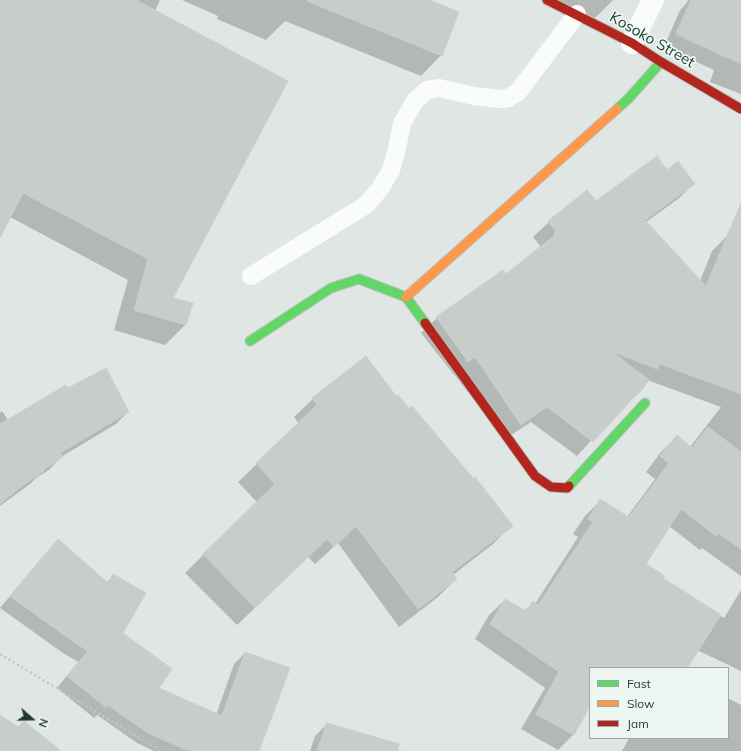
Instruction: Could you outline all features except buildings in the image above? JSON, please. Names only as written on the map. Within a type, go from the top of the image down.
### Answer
[{"type":"street","name":"Kosoko Street","points":[[547,0],[632,43],[661,62],[741,109]]},
{"type":"street","points":[[632,43],[653,0]]},
{"type":"street","points":[[406,297],[629,98],[661,62]]},
{"type":"street","points":[[250,341],[331,288],[359,279],[406,297],[535,476],[551,487],[566,488],[645,403]]},
{"type":"lane","points":[[251,276],[366,205],[380,188],[391,170],[402,123],[415,101],[427,90],[439,88],[488,98],[508,98],[518,92],[577,14]]},
{"type":"path","points":[[0,654],[161,751]]},
{"type":"traffic: fast","points":[[617,109],[629,98],[661,62]]},
{"type":"traffic: fast","points":[[250,341],[331,288],[359,279],[406,297],[425,323]]},
{"type":"traffic: fast","points":[[569,486],[645,403]]},
{"type":"traffic: slow","points":[[406,297],[617,109]]},
{"type":"traffic: jam","points":[[547,0],[632,43],[661,62],[741,109]]},
{"type":"traffic: jam","points":[[425,323],[535,476],[551,487],[567,488],[569,486]]}]
